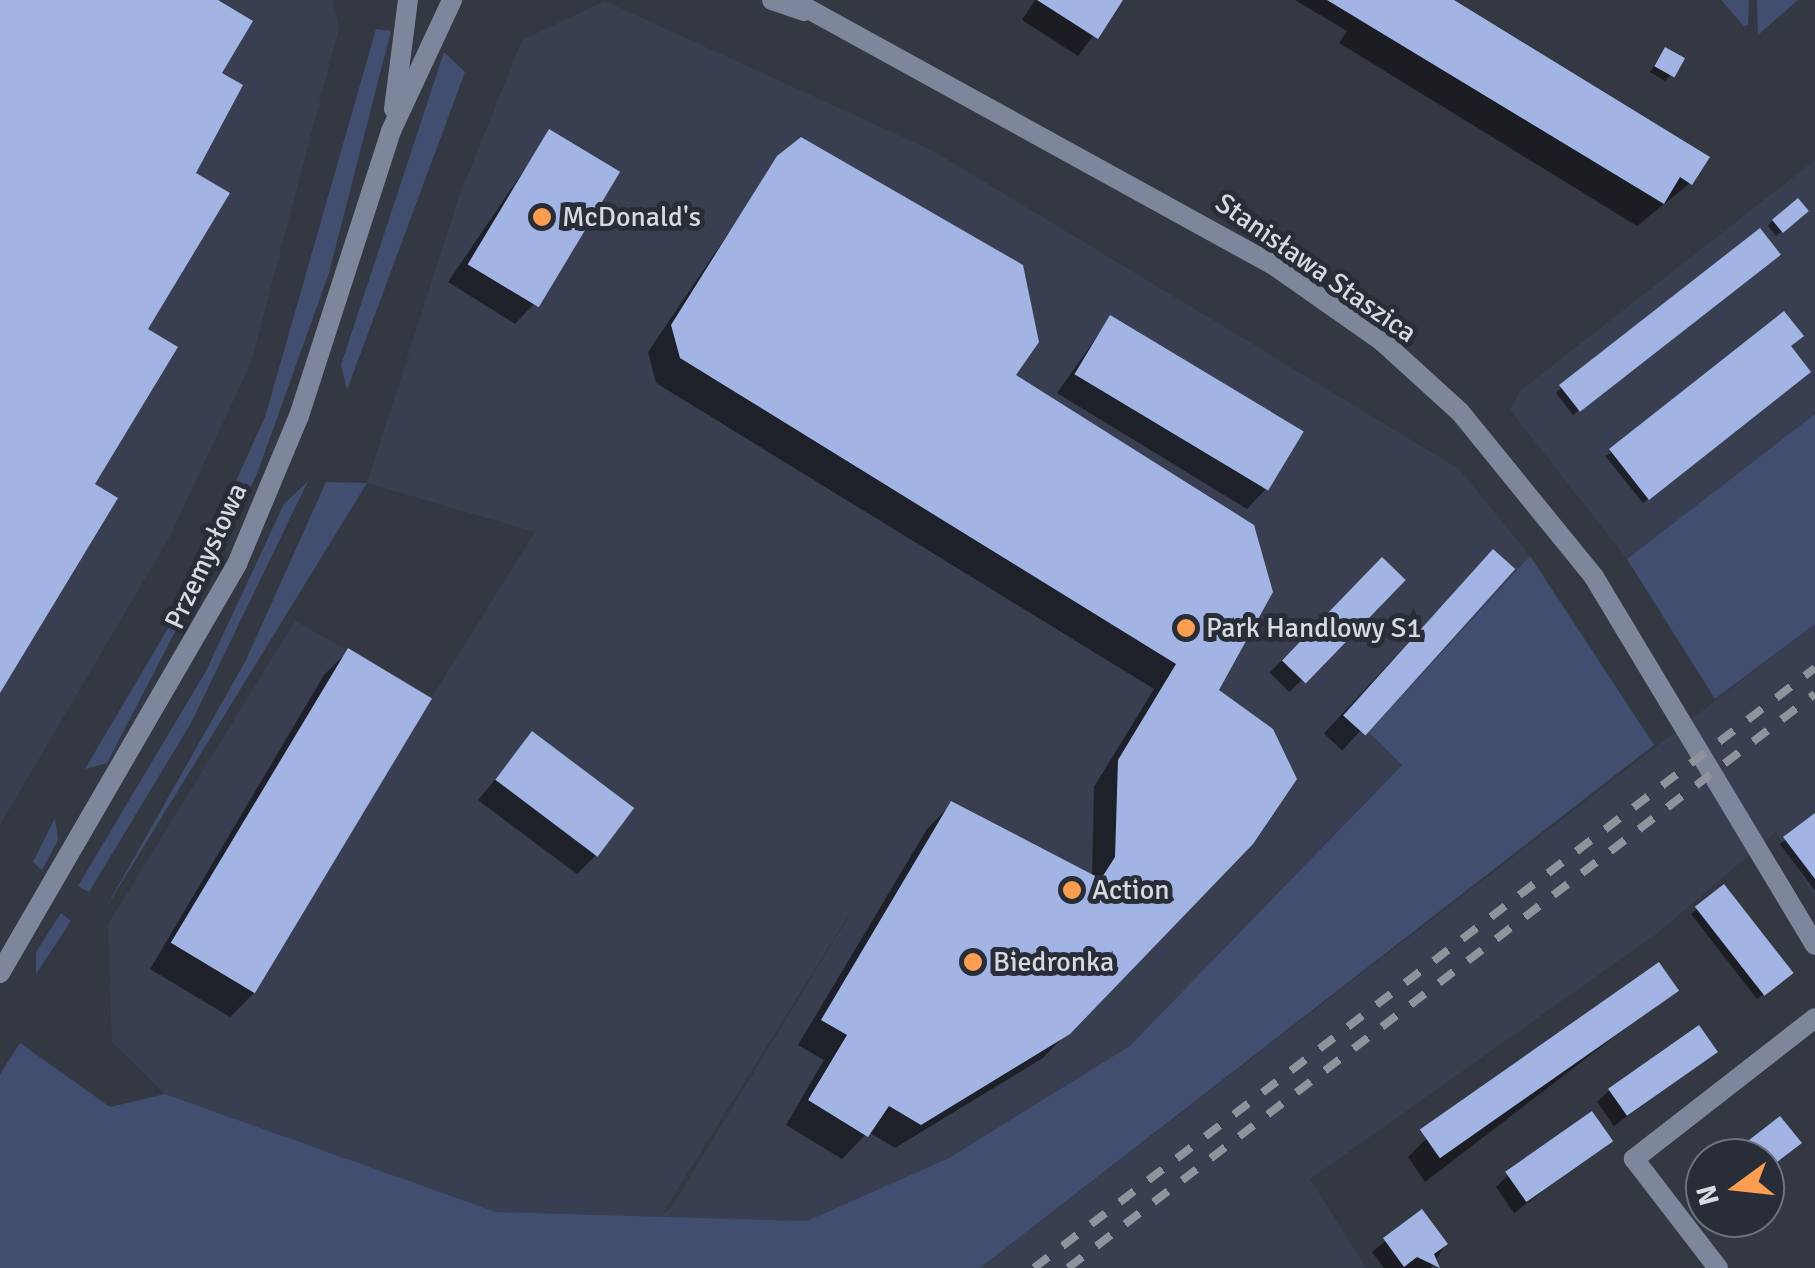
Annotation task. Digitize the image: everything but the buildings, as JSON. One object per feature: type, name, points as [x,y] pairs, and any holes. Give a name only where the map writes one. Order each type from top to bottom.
[{"type":"street","name":"Przemysłowa","points":[[391,131],[408,0]]},
{"type":"street","name":"Przemysłowa","points":[[0,973],[236,564],[305,399],[391,131],[452,0]]},
{"type":"street","name":"Stanisława Staszica","points":[[772,0],[830,20]]},
{"type":"street","name":"Stanisława Staszica","points":[[792,0],[1164,199],[1383,342],[1496,451],[1594,577],[1815,945]]},
{"type":"street","points":[[1718,1268],[1634,1159],[1815,1018]]},
{"type":"shaded area","points":[[0,0],[333,0],[339,28],[251,363],[169,538],[0,825]]},
{"type":"shaded area","points":[[1721,0],[1749,0],[1748,25],[1744,26]]},
{"type":"shaded area","points":[[1757,0],[1798,0],[1758,35]]},
{"type":"shaded area","points":[[605,1],[935,152],[1459,469],[1530,556],[1370,731],[1402,764],[1130,1047],[950,1158],[807,1221],[496,1212],[165,1094],[112,1042],[108,924],[295,621],[432,697],[535,532],[367,483],[459,197],[522,40]],"holes":[[[849,916],[671,1208],[662,1214]]]},
{"type":"shaded area","points":[[376,29],[391,31],[329,273],[257,474],[107,763],[85,769],[173,620],[265,417]]},
{"type":"shaded area","points":[[444,52],[465,72],[347,390],[341,365]]},
{"type":"shaded area","points":[[1815,160],[1815,414],[1627,559],[1510,410],[1520,391]]},
{"type":"shaded area","points":[[1815,414],[1815,624],[1715,699],[1627,559]]},
{"type":"shaded area","points":[[308,481],[191,723],[89,892],[78,886],[206,671],[284,504]]},
{"type":"shaded area","points":[[326,482],[367,483],[104,911],[246,660]]},
{"type":"shaded area","points":[[1530,556],[1654,745],[980,1268],[0,1268],[0,1074],[20,1043],[110,1107],[165,1094],[496,1212],[807,1221],[949,1158],[1130,1046],[1402,765],[1369,732]]},
{"type":"shaded area","points":[[1815,624],[1815,898],[1776,832],[1659,932],[1310,1179],[1366,1268],[980,1268]]},
{"type":"shaded area","points":[[55,818],[58,840],[42,870],[33,862]]},
{"type":"shaded area","points":[[61,913],[71,921],[36,974],[36,952]]},
{"type":"railway","points":[[1034,1268],[1815,668]]},
{"type":"railway","points":[[1068,1268],[1815,694]]},
{"type":"place","name":"McDonald's","points":[[542,217]]},
{"type":"place","name":"Park Handlowy S1","points":[[1186,628]]},
{"type":"place","name":"Action","points":[[1072,890]]},
{"type":"place","name":"Biedronka","points":[[973,962]]}]
